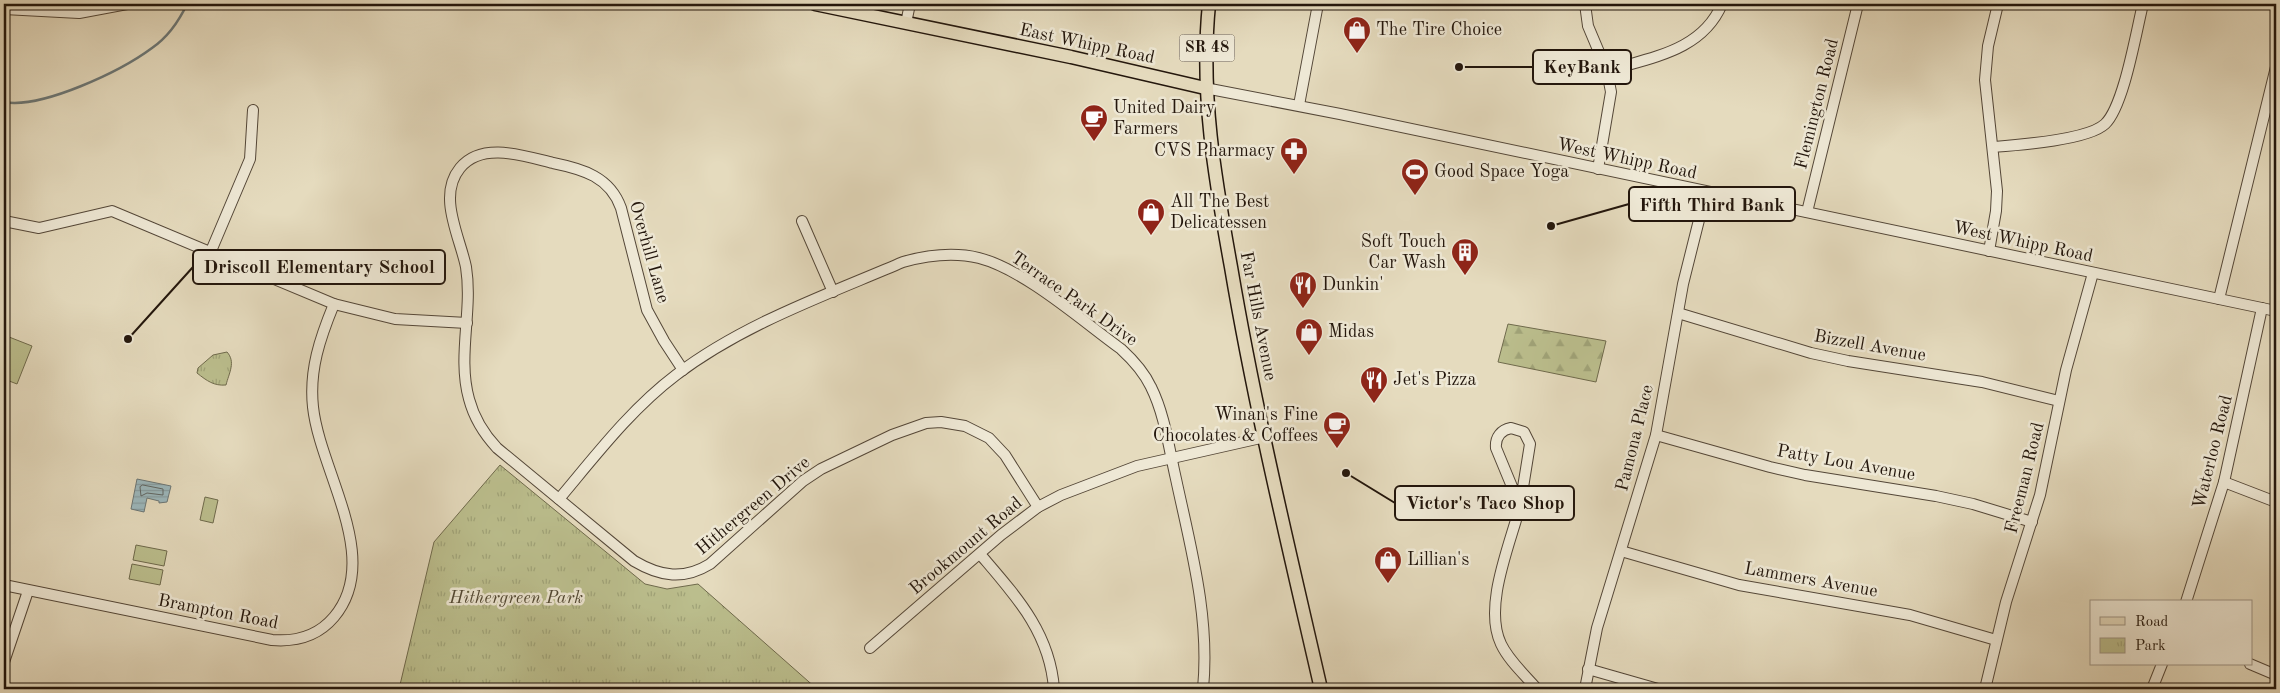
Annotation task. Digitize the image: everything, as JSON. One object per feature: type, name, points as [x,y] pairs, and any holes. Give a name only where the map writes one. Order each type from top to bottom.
[{"type":"main road","name":"East Whipp Road","points":[[815,4],[906,22],[1205,88]]},
{"type":"main road","name":"Far Hills Avenue","points":[[1209,4],[1205,88],[1212,159],[1240,323],[1321,689]]},
{"type":"street","points":[[4,9],[79,13],[127,4]]},
{"type":"street","points":[[906,22],[910,4]]},
{"type":"street","points":[[1299,105],[1318,4]]},
{"type":"street","points":[[1586,4],[1591,38],[1608,71],[1610,104],[1598,169]]},
{"type":"street","points":[[1608,71],[1696,40],[1712,22],[1722,4]]},
{"type":"street","name":"Flemington Road","points":[[1807,212],[1858,4]]},
{"type":"street","points":[[1989,251],[1996,211],[1997,191],[1994,147],[1985,80],[1988,46],[1998,4]]},
{"type":"street","points":[[1994,147],[2084,135],[2105,124],[2117,107],[2142,4]]},
{"type":"street","points":[[2219,299],[2276,67]]},
{"type":"street","name":"West Whipp Road","points":[[1205,88],[1299,105],[2276,311]]},
{"type":"street","points":[[211,251],[250,159],[254,110]]},
{"type":"street","name":"Overhill Lane","points":[[467,323],[468,295],[466,268],[450,200],[456,174],[467,161],[481,154],[504,153],[548,162],[592,174],[605,183],[615,195],[621,208],[647,310],[683,370]]},
{"type":"street","name":"Pamona Place","points":[[1585,689],[1597,628],[1656,435],[1678,313],[1706,192]]},
{"type":"street","points":[[4,221],[39,228],[112,210],[334,304],[395,319],[467,323]]},
{"type":"street","points":[[802,221],[833,292]]},
{"type":"street","name":"Terrace Park Drive","points":[[559,499],[622,425],[683,370],[734,338],[833,292],[918,258],[964,256],[1000,266],[1045,294],[1121,349],[1132,359],[1144,375],[1157,401],[1203,611],[1206,662],[1203,689]]},
{"type":"street","name":"Freeman Road","points":[[1985,689],[1996,640],[2045,473],[2074,338],[2093,273]]},
{"type":"street","name":"Brampton Road","points":[[4,586],[284,641],[304,637],[330,622],[345,602],[352,583],[353,574],[346,522],[320,443],[313,406],[312,385],[316,353],[334,304]]},
{"type":"street","name":"Waterloo Road","points":[[2187,600],[2224,482],[2262,308]]},
{"type":"street","name":"Bizzell Avenue","points":[[1678,313],[1812,353],[1848,361],[1982,382],[2059,401]]},
{"type":"street","name":"Hithergreen Drive","points":[[467,323],[465,378],[469,400],[477,421],[497,448],[634,561],[646,568],[669,576],[689,574],[710,564],[803,481],[821,469],[908,428],[926,423],[941,422],[965,426],[989,438],[1005,455],[1038,507]]},
{"type":"street","points":[[1520,506],[1496,448],[1497,438],[1501,432],[1511,428],[1524,432],[1530,444],[1520,506],[1495,600],[1495,628],[1507,655],[1537,689]]},
{"type":"street","name":"Patty Lou Avenue","points":[[1656,435],[1805,475],[1936,496],[1973,504],[2032,522]]},
{"type":"street","name":"Brookmount Road","points":[[870,648],[1001,535],[1038,507],[1111,474],[1171,458],[1265,437]]},
{"type":"street","points":[[2224,482],[2276,502]]},
{"type":"street","name":"Lammers Avenue","points":[[1620,551],[1739,584],[1910,615],[1996,640]]},
{"type":"street","points":[[980,554],[1021,603],[1040,631],[1051,664],[1054,689]]},
{"type":"street","points":[[4,662],[28,591]]},
{"type":"street","points":[[2252,665],[2276,675]]},
{"type":"street","points":[[2152,689],[2161,666]]},
{"type":"street","points":[[1588,669],[1658,689]]},
{"type":"green space","points":[[1508,324],[1606,341],[1596,382],[1498,362]]},
{"type":"green space","points":[[4,335],[32,346],[17,384],[4,379]]},
{"type":"green space","points":[[227,352],[230,356],[231,364],[226,385],[218,385],[197,373],[198,368],[213,355]]},
{"type":"green space","name":"Hithergreen Park","points":[[500,465],[645,584],[667,589],[698,584],[817,689],[399,689],[434,542]]},
{"type":"green space","points":[[205,497],[218,500],[213,523],[200,520]]},
{"type":"green space","points":[[136,545],[167,551],[164,566],[133,560]]},
{"type":"green space","points":[[132,564],[163,570],[160,585],[129,579]]},
{"type":"water","points":[[137,479],[171,486],[167,502],[159,503],[159,501],[147,498],[144,512],[131,509]]},
{"type":"waterway","points":[[4,102],[20,103],[39,100],[81,86],[121,67],[163,39],[177,22],[187,4]]},
{"type":"place","name":"The Tire Choice","points":[[1357,54]]},
{"type":"place","name":"KeyBank","points":[[1459,67]]},
{"type":"place","name":"United Dairy Farmers","points":[[1094,142]]},
{"type":"place","name":"CVS Pharmacy","points":[[1294,175]]},
{"type":"place","name":"Good Space Yoga","points":[[1415,196]]},
{"type":"place","name":"Fifth Third Bank","points":[[1551,226]]},
{"type":"place","name":"All The Best Delicatessen","points":[[1151,236]]},
{"type":"place","name":"Soft Touch Car Wash","points":[[1465,276]]},
{"type":"place","name":"Dunkin'","points":[[1303,309]]},
{"type":"place","name":"Driscoll Elementary School","points":[[128,339]]},
{"type":"place","name":"Midas","points":[[1309,356]]},
{"type":"place","name":"Jet's Pizza","points":[[1374,404]]},
{"type":"place","name":"Winan's Fine Chocolates & Coffees","points":[[1337,449]]},
{"type":"place","name":"Victor's Taco Shop","points":[[1346,473]]},
{"type":"place","name":"Lillian's","points":[[1388,584]]}]
